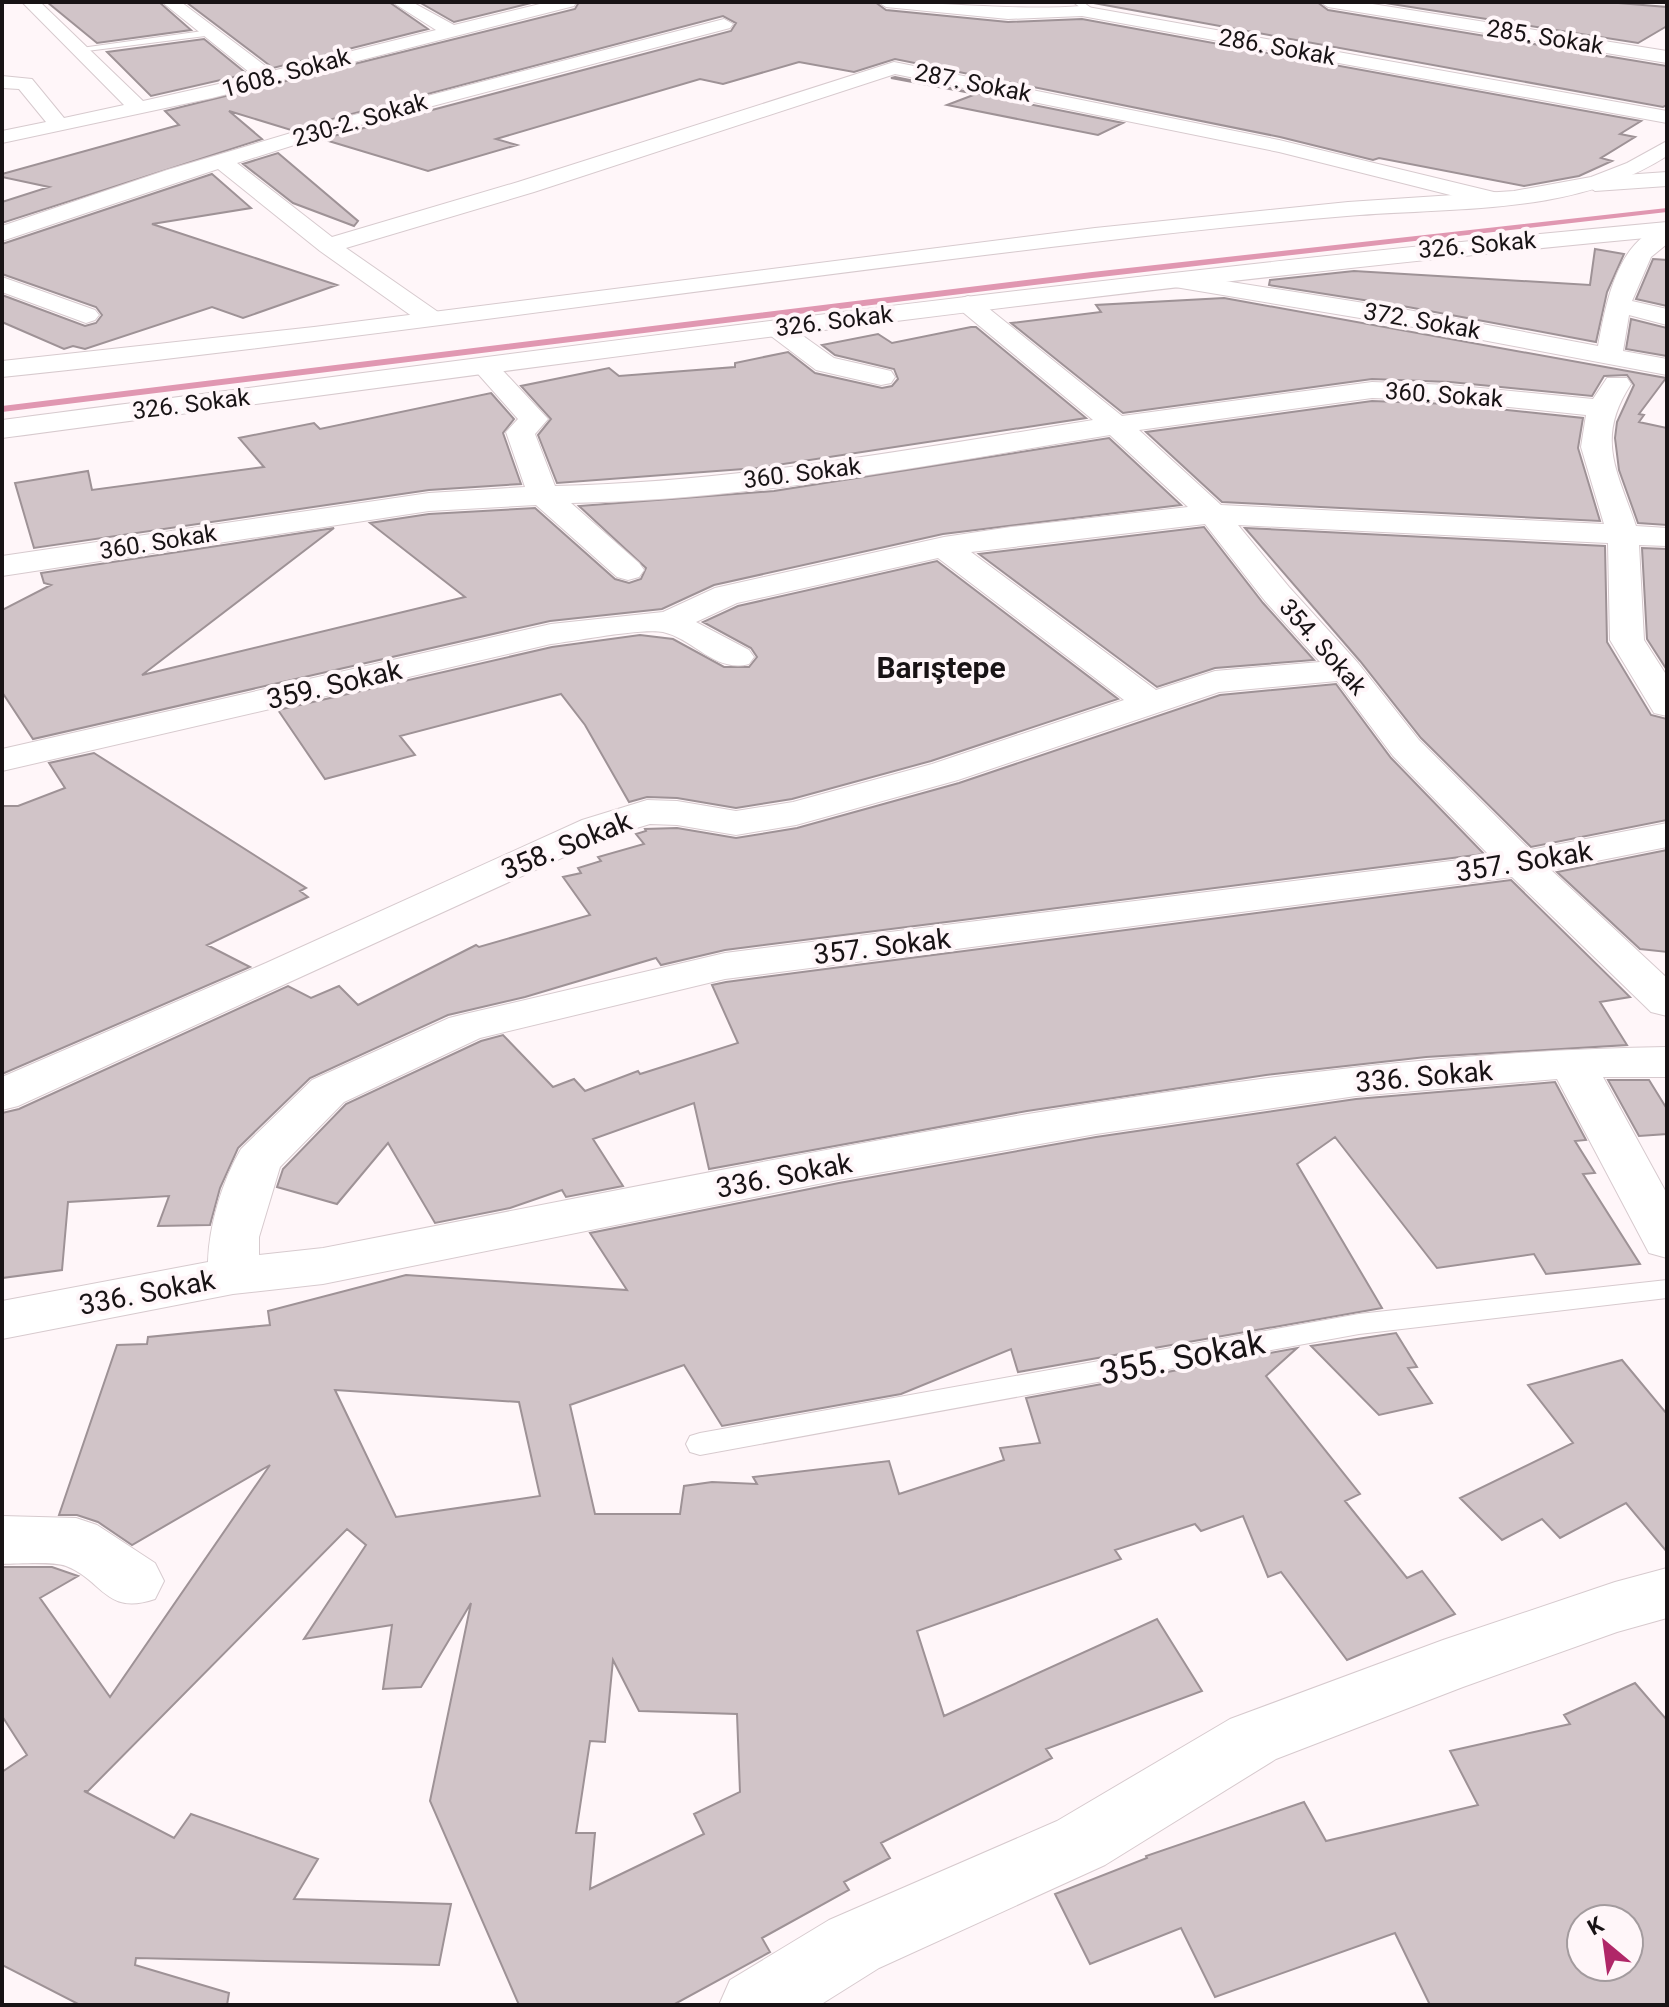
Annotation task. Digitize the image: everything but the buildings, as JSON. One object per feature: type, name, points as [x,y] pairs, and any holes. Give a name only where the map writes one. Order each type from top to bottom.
[{"type":"street","points":[[30,2],[138,107]]},
{"type":"street","points":[[170,2],[268,77]]},
{"type":"street","points":[[400,2],[443,33],[478,42]]},
{"type":"street","name":"286. Sokak","points":[[886,2],[982,14],[1037,16],[1079,6],[1667,117]]},
{"type":"street","name":"285. Sokak","points":[[1328,2],[1667,57]]},
{"type":"street","name":"1608. Sokak","points":[[2,137],[268,77],[554,3]]},
{"type":"street","name":"230-2. Sokak","points":[[2,234],[338,125],[724,24]]},
{"type":"street","points":[[536,52],[579,60]]},
{"type":"street","name":"287. Sokak","points":[[328,246],[526,187],[894,68],[943,75],[1279,146],[1490,198]]},
{"type":"street","points":[[2,82],[25,83],[59,125]]},
{"type":"street","points":[[1595,184],[1655,157],[1667,147]]},
{"type":"street","points":[[221,161],[328,246],[432,319]]},
{"type":"street","name":"326. Sokak","points":[[2,369],[432,319],[1094,235],[1667,179]]},
{"type":"street","points":[[1667,231],[1641,253],[1618,305],[1621,358],[1601,408],[1595,447],[1623,533],[1627,640],[1667,705]]},
{"type":"street","name":"326. Sokak","points":[[2,429],[776,328],[1408,251],[1667,231]]},
{"type":"street","points":[[1638,259],[1667,267]]},
{"type":"street","name":"372. Sokak","points":[[1175,280],[1408,318],[1667,367]]},
{"type":"street","points":[[2,284],[86,315]]},
{"type":"street","name":"354. Sokak","points":[[968,304],[1116,425],[1213,514],[1277,594],[1346,670],[1406,748],[1521,864],[1667,1002]]},
{"type":"street","points":[[1618,305],[1667,317]]},
{"type":"street","points":[[776,328],[825,364],[881,377]]},
{"type":"street","points":[[484,366],[534,419],[520,432],[543,495],[628,570]]},
{"type":"street","name":"360. Sokak","points":[[2,566],[429,502],[638,493],[853,468],[1116,425],[1372,390],[1450,393],[1601,408]]},
{"type":"street","points":[[669,622],[727,595],[944,547],[1011,536],[1213,514],[1667,537]]},
{"type":"street","points":[[944,547],[1150,703]]},
{"type":"street","points":[[669,622],[737,657]]},
{"type":"street","name":"359. Sokak","points":[[15,757],[551,634],[669,622]]},
{"type":"street","name":"358. Sokak","points":[[2,1095],[596,828],[647,812],[677,813],[736,823],[796,813],[945,772],[1215,682],[1346,670]]},
{"type":"street","points":[[2,726],[15,757]]},
{"type":"street","name":"357. Sokak","points":[[233,1276],[234,1237],[258,1161],[328,1091],[465,1028],[725,966],[1521,864],[1667,835]]},
{"type":"street","points":[[1667,1062],[1572,1063],[1667,1240]]},
{"type":"street","name":"336. Sokak","points":[[2,1320],[233,1276],[323,1266],[853,1162],[1122,1115],[1358,1081],[1572,1063]]},
{"type":"street","points":[[2,1540],[76,1542],[134,1581]]},
{"type":"street","points":[[755,2005],[854,1944],[1081,1843],[1253,1739],[1443,1667],[1615,1607],[1667,1593]]},
{"type":"lane","points":[[79,49],[210,33]]},
{"type":"lane","name":"355. Sokak","points":[[700,1444],[1359,1324],[1667,1289]]},
{"type":"waterway","points":[[2,409],[1092,275],[1667,210]]},
{"type":"district","name":"Barıştepe","points":[[941,668]]}]
